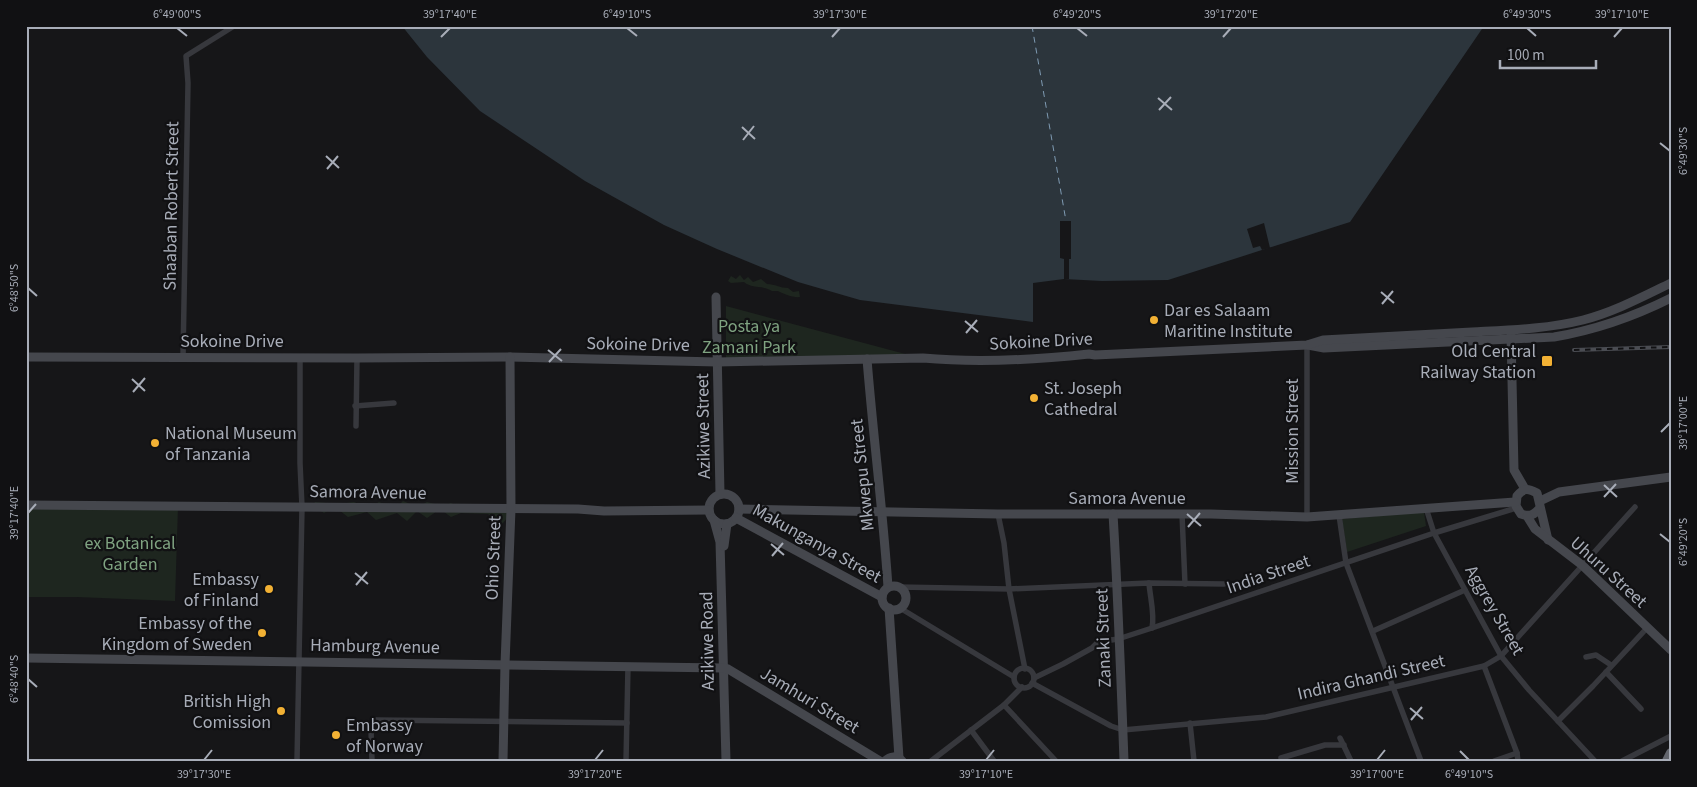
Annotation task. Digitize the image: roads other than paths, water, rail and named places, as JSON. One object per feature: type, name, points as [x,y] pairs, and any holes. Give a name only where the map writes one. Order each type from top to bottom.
[{"type":"highway","points":[[1667,761],[1671,753]]},
{"type":"street","name":"Shaaban Robert Street","points":[[183,357],[188,83],[186,56],[234,26]]},
{"type":"street","points":[[1510,335],[1583,319],[1626,305],[1671,283]]},
{"type":"street","name":"Azikiwe Street","points":[[716,297],[720,494]]},
{"type":"street","points":[[1510,335],[1554,337],[1589,330],[1628,318],[1671,298]]},
{"type":"street","name":"Sokoine Drive","points":[[26,357],[510,357],[717,362],[923,358],[954,361],[1037,359],[1089,354],[1307,345],[1324,348],[1510,335]]},
{"type":"street","points":[[1510,335],[1514,470],[1525,489],[1528,489],[1539,501],[1548,540]]},
{"type":"street","name":"Mission Street","points":[[1307,345],[1307,517]]},
{"type":"street","name":"Ohio Street","points":[[503,761],[511,509],[510,357]]},
{"type":"street","points":[[297,761],[302,507],[299,445],[300,358]]},
{"type":"street","points":[[356,426],[357,358]]},
{"type":"street","name":"Mkwepu Street","points":[[866,359],[876,469],[883,511],[888,588]]},
{"type":"street","points":[[355,406],[394,404]]},
{"type":"street","points":[[1525,489],[1517,496],[1516,505],[1521,514],[1527,516],[1534,514],[1539,501],[1558,492],[1671,477]]},
{"type":"street","points":[[720,494],[732,496],[739,504],[738,514],[727,524],[718,523],[708,510],[710,501],[720,494]]},
{"type":"street","name":"Samora Avenue","points":[[26,505],[578,509],[604,511],[708,510]]},
{"type":"street","name":"Samora Avenue","points":[[738,514],[883,511],[1307,517],[1426,508],[1516,505]]},
{"type":"street","name":"India Street","points":[[1033,680],[1092,648],[1098,642],[1118,639],[1152,628],[1516,505]]},
{"type":"street","name":"Indira Ghandi Street","points":[[1123,730],[1266,718],[1484,666],[1501,656],[1635,507]]},
{"type":"street","name":"Aggrey Street","points":[[1426,508],[1434,533],[1501,656],[1529,690],[1595,761]]},
{"type":"street","name":"Makunganya Street","points":[[738,514],[882,597]]},
{"type":"street","points":[[998,514],[1004,543],[1009,589],[1025,668],[1030,671],[1033,680],[1111,726],[1123,730]]},
{"type":"street","name":"Zanaki Street","points":[[1113,514],[1118,585],[1118,639],[1124,761]]},
{"type":"street","points":[[1182,514],[1185,584]]},
{"type":"street","points":[[1339,515],[1346,563],[1421,761]]},
{"type":"street","name":"Uhuru Street","points":[[1527,516],[1535,529],[1582,565],[1671,650]]},
{"type":"street","name":"Azikiwe Road","points":[[714,520],[720,542],[731,761]]},
{"type":"street","name":"Azikiwe Road","points":[[726,761],[724,539],[727,524]]},
{"type":"street","points":[[898,587],[905,596],[904,603],[900,608],[894,610],[884,604],[882,597],[888,588],[898,587],[1009,589],[1149,583],[1224,584]]},
{"type":"street","points":[[1149,583],[1154,619],[1152,628]]},
{"type":"street","points":[[1373,631],[1465,590]]},
{"type":"street","points":[[885,761],[891,757],[901,759],[889,608]]},
{"type":"street","points":[[900,608],[1014,677]]},
{"type":"street","points":[[1558,720],[1606,672],[1646,628]]},
{"type":"street","points":[[1586,657],[1596,655],[1611,665]]},
{"type":"street","name":"Hamburg Avenue","points":[[26,658],[726,668]]},
{"type":"street","points":[[626,761],[628,666]]},
{"type":"street","points":[[1484,666],[1517,753],[1518,761]]},
{"type":"street","name":"Jamhuri Street","points":[[726,668],[880,761]]},
{"type":"street","points":[[1022,688],[1016,684],[1014,677],[1016,672],[1025,668]]},
{"type":"street","points":[[1606,672],[1641,709]]},
{"type":"street","points":[[931,761],[1004,705],[1022,688],[1027,687],[1033,680]]},
{"type":"street","points":[[1004,705],[1056,761]]},
{"type":"street","points":[[372,761],[371,730],[376,720],[627,723]]},
{"type":"street","points":[[1190,723],[1194,761]]},
{"type":"street","points":[[971,730],[994,761]]},
{"type":"street","points":[[1622,761],[1671,736]]},
{"type":"street","points":[[1340,738],[1351,761]]},
{"type":"street","points":[[1281,758],[1326,745],[1344,745]]},
{"type":"street","points":[[1494,761],[1517,753]]},
{"type":"railway","points":[[1574,350],[1671,347]]},
{"type":"place","name":"Dar es Salaam Maritine Institute","points":[[1154,320]]},
{"type":"place","name":"Old Central Railway Station","points":[[1547,361]]},
{"type":"place","name":"St. Joseph Cathedral","points":[[1034,398]]},
{"type":"place","name":"National Museum of Tanzania","points":[[155,443]]},
{"type":"place","name":"Embassy of Finland","points":[[269,589]]},
{"type":"place","name":"Embassy of the Kingdom of Sweden","points":[[262,633]]},
{"type":"place","name":"British High Comission","points":[[281,711]]},
{"type":"place","name":"Embassy of Norway","points":[[336,735]]},
{"type":"park label","name":"Posta ya Zamani Park","points":[[749,336]]},
{"type":"park label","name":"ex Botanical Garden","points":[[130,553]]}]
